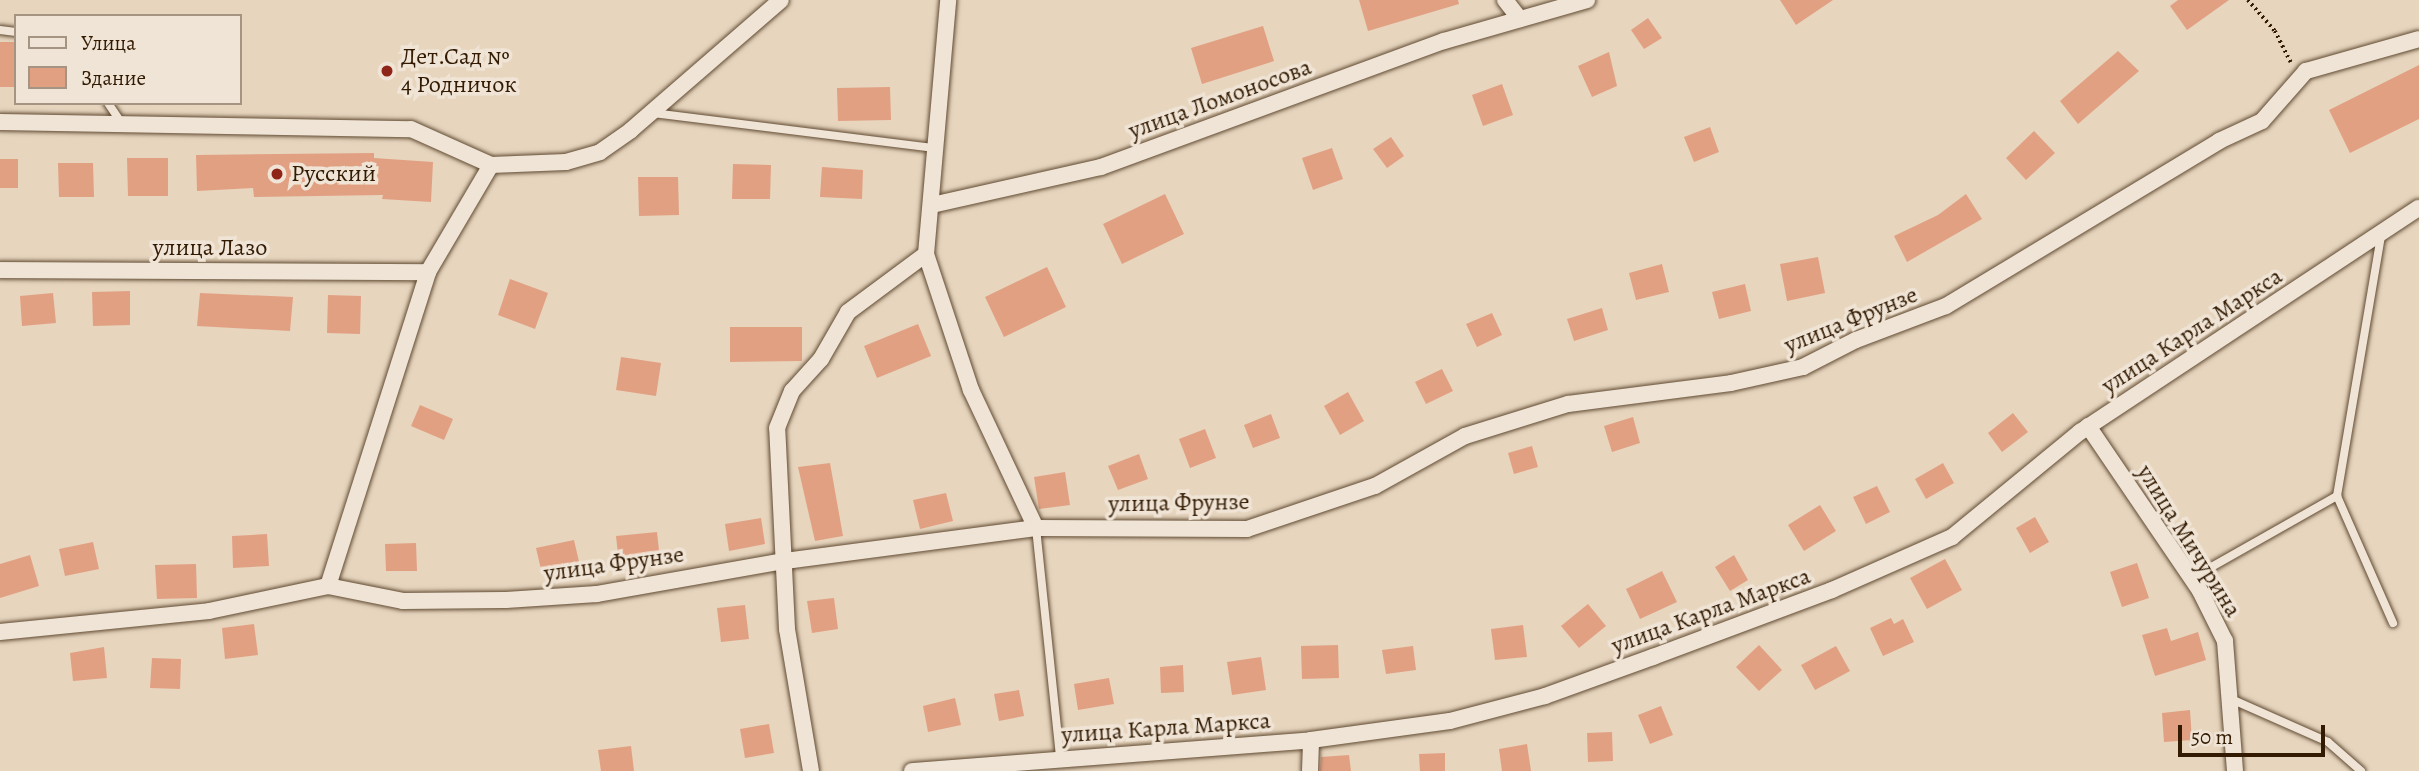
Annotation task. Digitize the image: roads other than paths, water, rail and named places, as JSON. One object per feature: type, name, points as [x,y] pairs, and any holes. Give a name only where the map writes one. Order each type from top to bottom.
[{"type":"street","points":[[0,122],[411,129],[491,165],[566,162],[600,152],[652,112],[781,0]]},
{"type":"street","points":[[948,0],[926,254],[971,390],[1036,528]]},
{"type":"street","points":[[1504,0],[1520,19]]},
{"type":"street","name":"улица Ломоносова","points":[[932,205],[1101,167],[1444,41],[1587,0]]},
{"type":"street","name":"улица Фрунзе","points":[[0,632],[209,611],[328,586],[403,601],[506,600],[597,594],[785,561],[1036,528],[1247,529],[1375,486],[1465,436],[1568,404],[1731,383],[1803,367],[1856,340],[1946,306],[2219,141],[2262,121],[2306,71],[2419,39]]},
{"type":"street","points":[[328,586],[424,271],[491,165]]},
{"type":"street","name":"улица Карла Маркса","points":[[912,771],[1311,740],[1450,721],[1545,696],[1832,590],[1952,537],[2088,426],[2381,237],[2419,208]]},
{"type":"street","points":[[811,771],[788,629],[777,428],[792,391],[821,359],[848,312],[926,254]]},
{"type":"street","name":"улица Лазо","points":[[0,270],[424,271]]},
{"type":"street","name":"улица Мичурина","points":[[2088,426],[2192,579],[2225,640],[2235,771]]},
{"type":"street","points":[[1310,771],[1311,740]]},
{"type":"lane","points":[[109,105],[122,124]]},
{"type":"lane","points":[[652,112],[935,148]]},
{"type":"lane","points":[[2381,237],[2337,496],[2393,623]]},
{"type":"lane","points":[[2192,579],[2337,496]]},
{"type":"lane","points":[[1036,528],[1059,758]]},
{"type":"lane","points":[[2231,699],[2328,742],[2361,771]]},
{"type":"place","name":"Дет.Сад № 4 Родничок","points":[[387,71]]},
{"type":"place","name":"Русский","points":[[277,174]]}]
